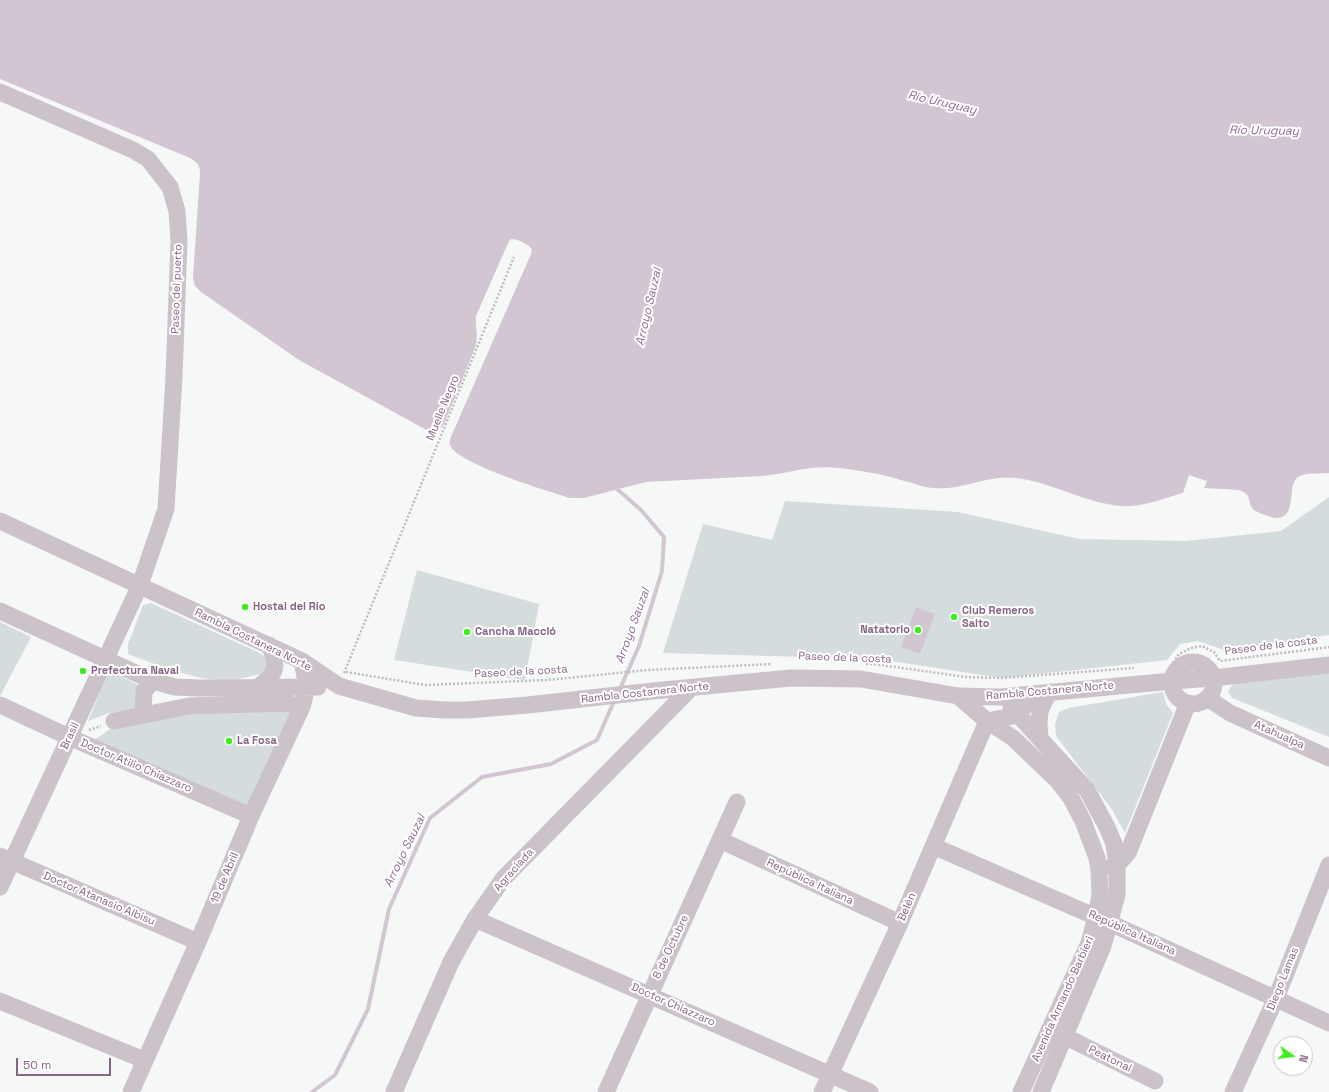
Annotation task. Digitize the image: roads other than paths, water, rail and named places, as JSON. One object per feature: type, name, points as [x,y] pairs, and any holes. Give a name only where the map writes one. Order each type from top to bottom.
[{"type":"street","name":"Paseo del puerto","points":[[0,92],[133,150],[148,159],[170,186],[177,211],[179,241],[174,377],[166,509],[140,585]]},
{"type":"street","name":"Rambla Costanera Norte","points":[[0,520],[302,661],[342,679],[416,708],[468,710],[791,678],[860,679],[958,696],[1001,697],[1051,692],[1168,673]]},
{"type":"street","name":"Brasil","points":[[0,887],[6,858],[69,737],[140,585]]},
{"type":"street","points":[[0,611],[153,681],[175,686],[199,688],[307,687],[342,679]]},
{"type":"street","points":[[258,688],[269,679],[275,668],[275,660],[269,646]]},
{"type":"street","name":"19 de Abril","points":[[131,1092],[198,942],[251,816],[302,707],[307,687],[302,661]]},
{"type":"street","points":[[1189,662],[1202,663],[1211,672],[1213,678],[1213,688],[1207,698],[1197,703],[1188,703],[1178,697],[1174,692],[1168,673],[1182,664],[1189,662]]},
{"type":"street","points":[[1213,678],[1329,665]]},
{"type":"street","points":[[143,714],[144,691],[153,681]]},
{"type":"street","name":"Agraciada","points":[[394,1092],[451,962],[475,919],[503,879],[691,688]]},
{"type":"street","points":[[1040,738],[1040,708],[1051,692]]},
{"type":"street","points":[[987,721],[1018,715],[1034,694]]},
{"type":"street","name":"Avenida Armando Barbieri","points":[[958,696],[987,721],[1013,738],[1057,780],[1071,798],[1083,821],[1097,858],[1103,920],[1103,946],[1041,1092]]},
{"type":"street","name":"Avenida Armando Barbieri","points":[[1001,697],[1087,790],[1107,827],[1114,844],[1117,865],[1117,895],[1089,943],[1021,1092]]},
{"type":"street","name":"Atahualpa","points":[[1207,698],[1230,713],[1329,758]]},
{"type":"street","points":[[114,721],[188,706],[286,703],[302,707]]},
{"type":"street","points":[[1099,870],[1117,865],[1128,853],[1188,703]]},
{"type":"street","name":"Doctor Atilio Chiazzaro","points":[[0,705],[69,737],[251,816]]},
{"type":"street","name":"Belén","points":[[822,1092],[900,923],[987,721]]},
{"type":"street","name":"8 de Octubre","points":[[606,1092],[737,802]]},
{"type":"street","name":"República Italiana","points":[[720,840],[900,923]]},
{"type":"street","name":"República Italiana","points":[[933,846],[1103,920],[1329,1023]]},
{"type":"street","name":"Doctor Atanasio Albisu","points":[[6,858],[198,942]]},
{"type":"street","name":"Diego Lamas","points":[[1233,1092],[1276,998],[1329,865]]},
{"type":"street","name":"Doctor Chiazzaro","points":[[475,919],[870,1092]]},
{"type":"street","points":[[0,1001],[144,1060]]},
{"type":"street","name":"Peatonal","points":[[1064,1036],[1155,1081]]},
{"type":"water","name":"Río Uruguay","points":[[0,0],[1329,0],[1329,473],[1301,475],[1298,477],[1293,487],[1290,507],[1283,516],[1277,518],[1253,510],[1249,498],[1244,492],[1241,491],[1203,488],[1142,505],[1121,506],[1094,501],[1029,480],[1006,477],[954,487],[930,488],[878,474],[818,467],[774,475],[646,482],[584,498],[570,498],[504,476],[469,460],[456,452],[450,445],[450,439],[531,254],[532,249],[530,247],[517,240],[511,239],[509,241],[476,316],[477,340],[475,348],[444,424],[440,429],[432,433],[299,360],[201,292],[195,286],[193,278],[200,173],[198,164],[190,158],[0,79]]},
{"type":"water","name":"Natatorio","points":[[916,607],[935,614],[920,654],[901,647]]},
{"type":"waterway","name":"Arroyo Sauzal","points":[[618,485],[617,489],[641,510],[664,537],[662,571],[639,646],[619,691]]},
{"type":"waterway","name":"Arroyo Sauzal","points":[[312,1092],[335,1075],[368,1009],[389,909],[430,818],[482,777],[551,764],[597,740],[615,699]]},
{"type":"place","name":"Hostal del Río","points":[[245,607]]},
{"type":"place","name":"Club Remeros Salto","points":[[954,617]]},
{"type":"place","name":"Natatorio","points":[[918,630]]},
{"type":"place","name":"Cancha Macció","points":[[467,632]]},
{"type":"place","name":"Prefectura Naval","points":[[83,671]]},
{"type":"place","name":"La Fosa","points":[[229,741]]}]
